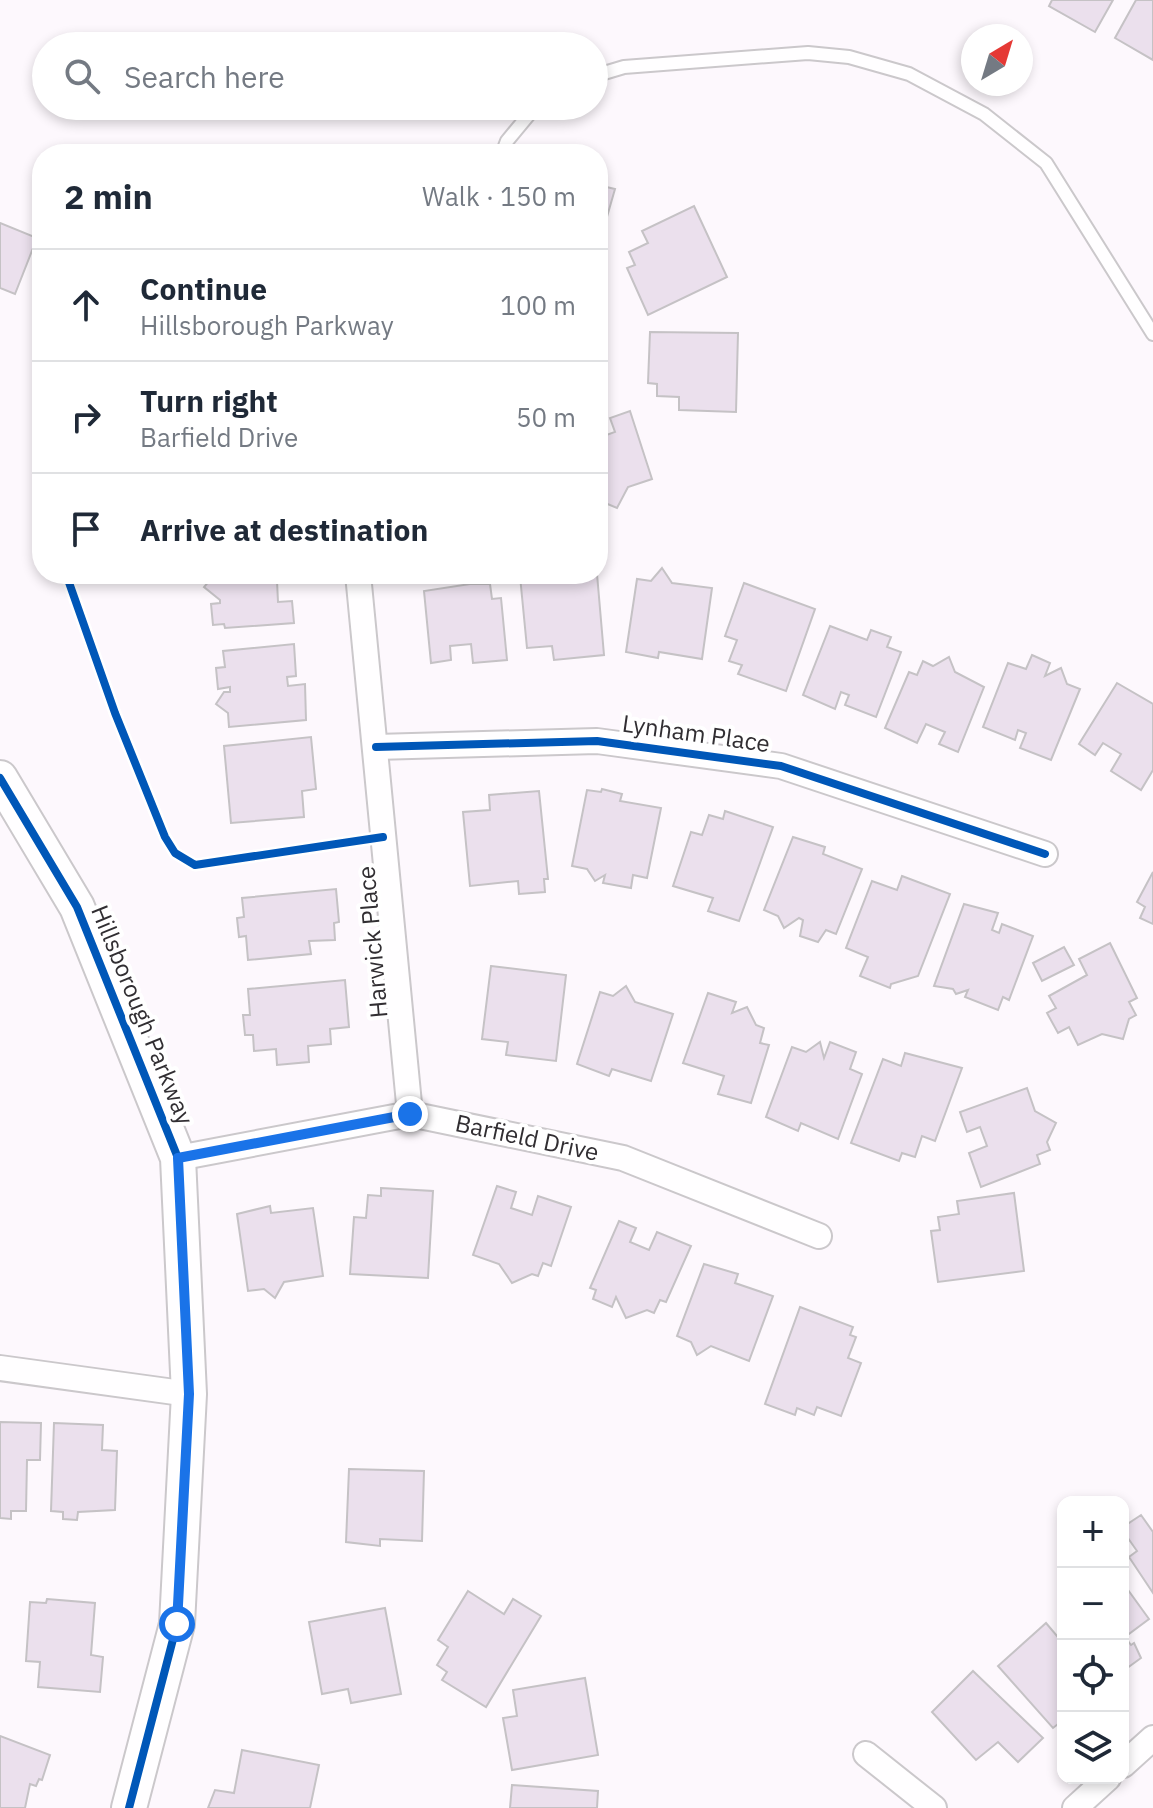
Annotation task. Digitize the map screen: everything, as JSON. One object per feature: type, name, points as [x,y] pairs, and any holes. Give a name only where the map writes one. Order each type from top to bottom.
[{"type":"street","name":"Harwick Place","points":[[359,584],[410,1114]]},
{"type":"street","name":"Lynham Place","points":[[376,747],[597,741],[781,766],[1045,854]]},
{"type":"street","name":"Hillsborough Parkway","points":[[0,778],[77,907],[178,1158],[189,1394],[177,1624],[129,1808]]},
{"type":"street","name":"Barfield Drive","points":[[178,1158],[410,1114],[623,1158],[819,1236]]},
{"type":"street","points":[[0,1368],[189,1394]]},
{"type":"street","points":[[1129,1760],[1153,1738]]},
{"type":"street","points":[[866,1754],[934,1808]]},
{"type":"street","points":[[1075,1808],[1101,1784]]},
{"type":"lane","points":[[608,72],[624,67],[808,53],[849,57],[909,74],[984,114],[1046,163],[1153,334]]},
{"type":"lane","points":[[506,144],[524,120]]},
{"type":"building","points":[[1052,0],[1113,0],[1095,32],[1049,6]]},
{"type":"building","points":[[1136,0],[1153,0],[1153,60],[1115,38]]},
{"type":"building","points":[[608,187],[615,189],[608,213]]},
{"type":"building","points":[[694,206],[727,277],[648,315],[627,268],[635,265],[629,252],[648,243],[642,231]]},
{"type":"building","points":[[0,223],[32,236],[32,251],[15,294],[0,288]]},
{"type":"building","points":[[650,332],[738,333],[736,412],[679,410],[679,397],[657,396],[657,384],[648,383]]},
{"type":"building","points":[[630,411],[652,479],[628,487],[617,508],[608,504],[608,434],[615,432],[610,418]]},
{"type":"building","points":[[662,568],[672,583],[712,588],[702,659],[659,652],[658,658],[626,652],[637,579],[651,581]]},
{"type":"building","points":[[744,583],[815,609],[786,691],[738,674],[742,665],[729,661],[737,640],[725,636]]},
{"type":"building","points":[[207,584],[277,584],[278,602],[292,601],[294,623],[225,628],[224,624],[213,625],[211,604],[220,603],[220,600],[204,587]]},
{"type":"building","points":[[490,584],[492,599],[501,598],[507,660],[473,663],[471,644],[450,646],[451,660],[431,663],[424,591]]},
{"type":"building","points":[[521,584],[598,584],[604,655],[554,660],[552,646],[527,648]]},
{"type":"building","points":[[830,626],[867,640],[871,630],[891,637],[887,647],[901,652],[876,717],[845,705],[849,695],[841,692],[835,709],[803,695]]},
{"type":"building","points":[[294,644],[296,676],[287,677],[288,686],[305,684],[306,720],[229,727],[228,713],[216,704],[224,692],[230,692],[230,687],[218,689],[216,668],[225,667],[223,651]]},
{"type":"building","points":[[1032,655],[1050,663],[1045,676],[1061,668],[1067,684],[1080,689],[1051,760],[1020,748],[1026,733],[1018,730],[1015,740],[983,727],[1008,663],[1026,669]]},
{"type":"building","points":[[949,657],[955,672],[984,687],[958,752],[939,744],[945,732],[926,724],[917,743],[885,728],[909,672],[917,675],[923,661],[933,666]]},
{"type":"building","points":[[1117,683],[1153,704],[1153,770],[1141,790],[1111,771],[1121,754],[1103,743],[1095,755],[1079,744]]},
{"type":"building","points":[[311,737],[316,789],[302,791],[304,817],[231,823],[224,746]]},
{"type":"building","points":[[602,789],[622,794],[620,801],[661,808],[647,878],[633,875],[631,888],[603,883],[605,875],[595,881],[587,869],[572,866],[587,790],[601,792]]},
{"type":"building","points":[[539,791],[548,879],[544,879],[545,892],[519,894],[518,881],[470,886],[463,812],[490,810],[489,795]]},
{"type":"building","points":[[725,811],[773,827],[739,921],[708,911],[713,898],[673,886],[691,832],[702,835],[709,815],[723,819]]},
{"type":"building","points":[[793,837],[825,847],[823,854],[862,869],[836,934],[826,930],[818,942],[800,936],[803,920],[799,918],[784,928],[778,916],[764,910]]},
{"type":"building","points":[[1153,872],[1153,924],[1140,918],[1145,907],[1137,902]]},
{"type":"building","points":[[902,876],[950,894],[918,976],[891,984],[890,988],[860,976],[868,957],[846,948],[872,881],[897,890]]},
{"type":"building","points":[[336,889],[339,922],[334,923],[335,940],[309,941],[311,954],[248,960],[246,936],[239,937],[237,918],[244,917],[242,898]]},
{"type":"building","points":[[964,904],[998,913],[992,930],[999,933],[1002,924],[1033,936],[1009,1000],[1003,997],[998,1010],[965,997],[968,990],[956,994],[953,989],[934,986]]},
{"type":"building","points":[[1110,943],[1137,998],[1129,1002],[1136,1015],[1129,1019],[1123,1039],[1102,1034],[1078,1045],[1069,1027],[1058,1033],[1047,1013],[1056,1008],[1049,996],[1087,975],[1079,959]]},
{"type":"building","points":[[1064,947],[1074,965],[1042,981],[1033,963]]},
{"type":"building","points":[[491,966],[566,975],[556,1061],[506,1055],[508,1042],[482,1039]]},
{"type":"building","points":[[345,980],[349,1027],[330,1029],[331,1044],[308,1046],[309,1062],[277,1065],[276,1049],[254,1051],[253,1035],[245,1035],[243,1015],[250,1015],[248,989]]},
{"type":"building","points":[[626,986],[635,1002],[673,1014],[651,1081],[612,1069],[609,1076],[577,1064],[600,992],[613,996]]},
{"type":"building","points":[[708,993],[736,1002],[732,1013],[747,1007],[756,1025],[764,1028],[760,1043],[769,1045],[751,1103],[718,1094],[724,1076],[683,1063]]},
{"type":"building","points":[[820,1042],[824,1058],[830,1042],[856,1052],[850,1069],[862,1074],[838,1139],[801,1123],[798,1131],[766,1117],[792,1047],[806,1052]]},
{"type":"building","points":[[905,1053],[962,1068],[935,1141],[922,1136],[915,1157],[902,1153],[899,1161],[851,1143],[883,1059],[901,1066]]},
{"type":"building","points":[[1027,1088],[1035,1111],[1056,1123],[1047,1142],[1050,1150],[1037,1155],[1040,1164],[981,1187],[969,1153],[987,1146],[980,1127],[967,1132],[960,1112]]},
{"type":"building","points":[[497,1186],[516,1192],[511,1208],[532,1215],[538,1196],[571,1207],[551,1266],[543,1263],[538,1276],[532,1274],[512,1283],[499,1264],[473,1255]]},
{"type":"building","points":[[381,1188],[433,1191],[428,1278],[350,1274],[354,1217],[366,1218],[368,1195],[381,1196]]},
{"type":"building","points":[[1014,1193],[1024,1271],[938,1282],[931,1231],[940,1230],[938,1217],[959,1214],[957,1201]]},
{"type":"building","points":[[270,1206],[271,1213],[313,1208],[323,1276],[284,1282],[275,1298],[264,1289],[248,1291],[237,1214]]},
{"type":"building","points":[[619,1221],[636,1228],[630,1242],[649,1250],[657,1232],[691,1246],[666,1302],[660,1300],[654,1313],[647,1310],[626,1318],[616,1297],[612,1307],[593,1299],[596,1290],[590,1288]]},
{"type":"building","points":[[704,1264],[738,1274],[735,1283],[773,1296],[749,1361],[711,1346],[697,1355],[691,1342],[677,1336]]},
{"type":"building","points":[[800,1307],[853,1327],[850,1335],[856,1337],[848,1358],[861,1363],[841,1416],[817,1407],[814,1415],[797,1408],[795,1415],[765,1404]]},
{"type":"building","points":[[0,1422],[41,1423],[40,1460],[27,1460],[26,1511],[11,1511],[11,1519],[0,1518]]},
{"type":"building","points":[[54,1423],[103,1425],[102,1450],[117,1451],[115,1510],[78,1512],[77,1520],[63,1519],[63,1512],[51,1511]]},
{"type":"building","points":[[349,1469],[424,1471],[422,1541],[380,1539],[380,1546],[346,1542]]},
{"type":"building","points":[[1141,1515],[1153,1532],[1153,1593],[1129,1557],[1137,1551],[1129,1540],[1129,1523]]},
{"type":"building","points":[[468,1591],[504,1614],[513,1599],[541,1616],[486,1707],[442,1680],[447,1672],[437,1665],[448,1647],[438,1640]]},
{"type":"building","points":[[1129,1591],[1149,1619],[1129,1634]]},
{"type":"building","points":[[47,1599],[95,1603],[91,1655],[103,1657],[100,1692],[38,1687],[40,1662],[26,1661],[30,1602],[46,1603]]},
{"type":"building","points":[[385,1608],[401,1694],[351,1703],[348,1689],[322,1694],[309,1622]]},
{"type":"building","points":[[1046,1623],[1057,1636],[1057,1725],[1053,1728],[998,1666]]},
{"type":"building","points":[[1129,1642],[1134,1643],[1141,1658],[1129,1667]]},
{"type":"building","points":[[973,1671],[1043,1738],[1018,1762],[998,1742],[976,1760],[932,1712]]},
{"type":"building","points":[[585,1678],[598,1755],[512,1770],[503,1718],[517,1716],[513,1690]]},
{"type":"building","points":[[0,1736],[50,1755],[42,1780],[39,1779],[36,1786],[30,1784],[25,1808],[0,1808]]},
{"type":"building","points":[[242,1750],[319,1765],[310,1808],[208,1808],[215,1790],[234,1793]]},
{"type":"building","points":[[512,1785],[598,1791],[597,1808],[510,1808]]},
{"type":"cycle path","points":[[70,584],[115,713],[165,837],[175,853],[195,865],[383,837]]},
{"type":"cycle path","points":[[376,747],[597,741],[781,766],[1045,854]]},
{"type":"cycle path","points":[[0,778],[77,907],[178,1158],[189,1394],[177,1624],[129,1808]]},
{"type":"route","points":[[177,1624],[189,1394],[178,1158],[410,1114]]}]
